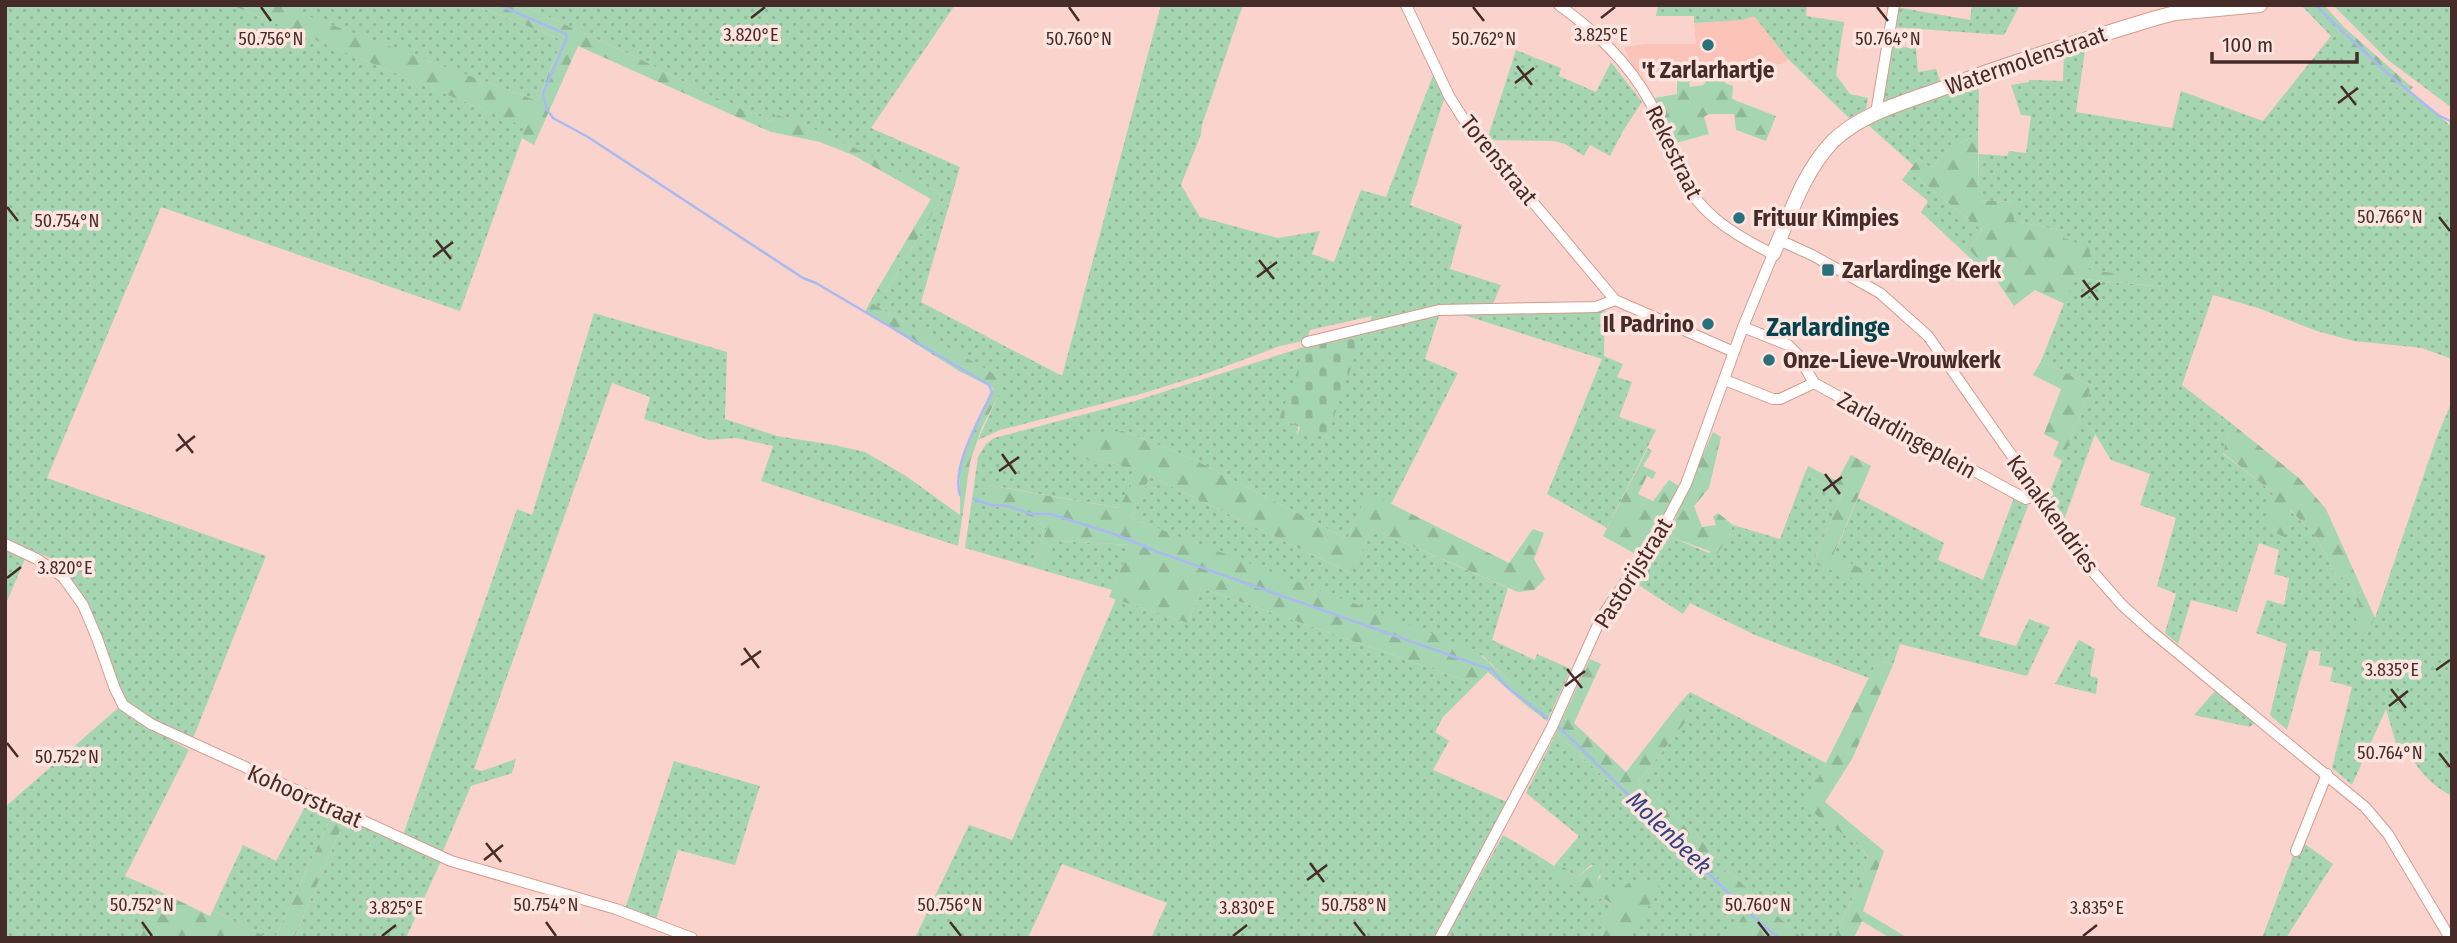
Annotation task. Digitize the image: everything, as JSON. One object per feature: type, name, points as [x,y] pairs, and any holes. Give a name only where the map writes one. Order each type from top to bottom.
[{"type":"street","name":"Torenstraat","points":[[1406,5],[1449,96],[1464,120],[1615,300],[1734,352]]},
{"type":"street","name":"Rekestraat","points":[[1559,5],[1603,41],[1635,78],[1663,129],[1685,185],[1700,206],[1744,240],[1776,247]]},
{"type":"street","points":[[1876,113],[1894,5]]},
{"type":"street","name":"Watermolenstraat","points":[[1776,247],[1807,177],[1819,158],[1846,130],[1876,113],[1982,73],[2156,18],[2175,13],[2260,5]]},
{"type":"street","points":[[1734,352],[1776,247]]},
{"type":"street","name":"Kanakkendries","points":[[1776,247],[1858,280],[1880,293],[1913,321],[1947,362],[2071,542],[2122,605],[2365,807],[2388,834],[2450,938]]},
{"type":"street","points":[[1307,342],[1438,310],[1596,307],[1615,300]]},
{"type":"street","name":"Zarlardingeplein","points":[[1743,327],[1788,345],[1798,355],[1814,383],[1933,451],[2026,499],[2038,494]]},
{"type":"street","name":"Pastorijstraat","points":[[1440,938],[1551,729],[1601,618],[1671,515],[1698,454],[1734,352]]},
{"type":"street","name":"Zarlardingeplein","points":[[1725,380],[1773,399],[1780,399],[1814,383]]},
{"type":"street","name":"Kohoorstraat","points":[[5,544],[37,559],[63,577],[83,605],[123,705],[151,724],[451,861],[616,909],[692,938]]},
{"type":"street","points":[[2296,851],[2327,774]]},
{"type":"shaded area","name":"'t Zarlarhartje","points":[[1754,16],[1788,59],[1782,64],[1636,73],[1624,47],[1645,44],[1696,44],[1694,23],[1742,20]]},
{"type":"green space","points":[[5,5],[231,5],[526,127],[460,311],[161,207],[47,478],[266,556],[192,741],[166,729],[126,701],[89,609],[67,572],[50,558],[5,538]]},
{"type":"green space","points":[[231,5],[302,5],[300,13],[538,101],[562,40],[474,5],[522,5],[638,58],[707,94],[771,121],[778,115],[838,140],[936,191],[941,195],[940,201],[886,292],[878,288],[931,199],[853,155],[820,142],[771,132],[578,46],[534,145],[522,138],[525,127]]},
{"type":"green space","points":[[302,5],[474,5],[562,40],[538,101],[299,13]]},
{"type":"green space","points":[[522,5],[955,5],[871,128],[960,167],[921,302],[1062,376],[1161,5],[1243,5],[1201,134],[1181,185],[1200,217],[1278,238],[1320,231],[1312,254],[1334,262],[1361,190],[1386,197],[1434,73],[1445,96],[1410,205],[1462,225],[1450,269],[1501,285],[1492,306],[1369,325],[1372,316],[1310,330],[1307,340],[1280,346],[1208,373],[1144,393],[1000,430],[978,440],[1005,381],[870,302],[878,288],[886,292],[941,195],[819,131],[778,115],[771,121],[707,94],[638,58]]},
{"type":"green space","points":[[1658,5],[1807,5],[1806,16],[1844,22],[1836,75],[1850,94],[1868,98],[1866,109],[1849,118],[1788,59],[1754,16],[1742,20],[1694,23],[1694,16],[1656,16]]},
{"type":"green space","points":[[1972,5],[2020,5],[2004,35],[1891,27],[1896,7],[1970,20]]},
{"type":"green space","points":[[2301,5],[2324,5],[2345,28],[2337,36],[2399,89],[2406,82],[2413,87],[2410,91],[2452,127],[2452,359],[2422,348],[2354,341],[2213,295],[2182,385],[2231,423],[2223,454],[2266,487],[2315,535],[2338,579],[2347,575],[2359,606],[2365,637],[2375,618],[2436,439],[2452,401],[2452,796],[2438,788],[2427,777],[2408,752],[2401,761],[2386,709],[2352,785],[2332,768],[2352,687],[2330,681],[2333,668],[2319,665],[2321,652],[2309,650],[2287,730],[2270,715],[2287,644],[2256,633],[2267,600],[2284,605],[2289,578],[2274,574],[2279,550],[2259,543],[2237,612],[2191,600],[2178,644],[2165,633],[2176,594],[2157,586],[2176,518],[2140,505],[2150,474],[2111,460],[2095,434],[2064,520],[2048,496],[2092,386],[2041,361],[2074,278],[2154,286],[2086,269],[2063,238],[2065,231],[2014,221],[2014,202],[1979,200],[1979,154],[2007,156],[2009,151],[2026,153],[2031,116],[2021,115],[2011,85],[2029,80],[2063,81],[2064,51],[2086,44],[2076,112],[2172,128],[2181,91],[2263,121],[2331,36]]},
{"type":"green space","points":[[2333,5],[2452,5],[2452,108],[2388,60]]},
{"type":"green space","points":[[2345,28],[2406,82],[2399,89],[2355,55],[2337,36]]},
{"type":"green space","points":[[1888,46],[1916,48],[1918,72],[1936,69],[1940,81],[1881,103]]},
{"type":"green space","points":[[1516,50],[1561,68],[1559,76],[1596,92],[1611,62],[1642,102],[1610,156],[1590,145],[1584,156],[1565,144],[1554,141],[1487,140]]},
{"type":"green space","points":[[1714,67],[1722,68],[1725,83],[1733,86],[1732,99],[1776,116],[1766,141],[1736,130],[1734,114],[1709,114],[1704,117],[1709,134],[1676,143],[1655,98],[1677,94],[1677,80],[1689,79],[1690,87],[1703,85],[1715,72]]},
{"type":"green space","points":[[1974,82],[1979,91],[1978,134],[1950,148],[1931,168],[1918,159],[1913,165],[1867,124]]},
{"type":"green space","points":[[1978,134],[1979,200],[2014,202],[2014,221],[2065,231],[2064,238],[2091,248],[2086,269],[2156,280],[2155,286],[2074,278],[2065,304],[2035,290],[2014,306],[1994,277],[1969,249],[1982,230],[1909,171],[1918,159],[1931,168],[1950,148]]},
{"type":"green space","points":[[1909,171],[1982,230],[1969,249],[1994,277],[1990,281],[1970,258],[1921,212],[1928,201],[1902,180]]},
{"type":"green space","points":[[870,302],[1006,381],[982,427],[970,462],[964,505],[960,503],[960,464],[993,388],[959,371],[865,312]]},
{"type":"green space","points":[[1605,310],[1604,356],[1623,364],[1617,377],[1632,382],[1619,417],[1656,430],[1607,528],[1547,494],[1602,359],[1454,312]]},
{"type":"green space","points":[[594,313],[727,352],[725,419],[777,436],[865,452],[906,476],[960,515],[960,503],[964,505],[958,546],[761,481],[773,446],[736,438],[709,440],[644,419],[650,397],[612,383],[474,769],[482,771],[516,759],[512,773],[471,786],[442,853],[403,835],[517,509],[532,515]]},
{"type":"green space","points":[[1440,313],[1425,359],[1458,373],[1391,504],[1368,493],[1347,539],[1195,460],[1123,431],[1076,457],[1140,470],[1120,508],[989,485],[984,503],[1033,517],[1047,529],[1031,567],[965,548],[978,457],[986,444],[994,438],[1135,401],[1307,346],[1297,435],[1306,429],[1363,333]]},
{"type":"green space","points":[[1363,333],[1327,437],[1306,430],[1304,437],[1297,436],[1300,427],[1279,419],[1307,346]]},
{"type":"green space","points":[[2041,361],[2092,386],[2062,461],[2053,455],[2059,442],[2044,434],[2061,389],[2033,375]]},
{"type":"green space","points":[[2231,423],[2299,478],[2326,509],[2375,618],[2365,637],[2353,613],[2359,606],[2347,575],[2338,579],[2315,535],[2290,510],[2284,537],[2264,527],[2274,495],[2223,453]]},
{"type":"green space","points":[[1123,431],[1195,460],[1347,539],[1368,492],[1509,563],[1533,529],[1544,533],[1534,559],[1545,579],[1534,590],[1518,592],[1373,529],[1350,573],[1150,476],[1131,518],[1475,650],[1532,702],[1527,706],[1488,672],[1476,684],[1201,588],[1188,623],[1109,597],[1131,545],[1057,541],[1042,570],[1031,567],[1047,529],[1033,517],[983,503],[988,485],[1119,508],[1139,470],[1103,461],[1076,458],[1084,443],[1093,435]]},
{"type":"green space","points":[[1713,432],[1721,437],[1709,488],[1694,506],[1702,527],[1716,525],[1713,517],[1718,513],[1733,525],[1728,538],[1717,554],[1671,537],[1637,584],[1633,582],[1671,528]]},
{"type":"green space","points":[[1648,448],[1652,451],[1643,466],[1656,472],[1653,479],[1647,476],[1638,494],[1653,501],[1669,480],[1679,486],[1639,556],[1603,536]]},
{"type":"green space","points":[[1851,455],[1871,466],[1833,556],[1875,574],[1871,586],[1813,563],[1842,494],[1805,473],[1808,466],[1837,481]]},
{"type":"green space","points":[[1805,473],[1842,494],[1813,563],[1875,574],[1833,557],[1858,498],[1944,543],[1938,560],[1983,580],[2014,498],[2028,506],[1979,636],[2016,646],[2029,619],[2050,627],[2027,676],[1900,644],[1893,665],[1878,660],[1869,678],[1755,635],[1690,603],[1683,614],[1637,584],[1671,537],[1709,553],[1728,538],[1733,525],[1780,539]]},
{"type":"green space","points":[[1150,476],[1350,573],[1373,529],[1508,588],[1492,640],[1535,660],[1537,654],[1571,669],[1547,721],[1527,706],[1531,702],[1483,656],[1131,518]]},
{"type":"green space","points":[[1056,541],[1132,545],[1112,590],[1042,570]]},
{"type":"green space","points":[[5,550],[25,559],[5,606]]},
{"type":"green space","points":[[1201,588],[1476,684],[1443,717],[1435,732],[1449,741],[1433,770],[1507,802],[1433,938],[1151,938],[1167,903],[1062,864],[1028,938],[915,938],[969,825],[1012,840],[1116,599],[1188,623]]},
{"type":"green space","points":[[2079,640],[2095,649],[2090,676],[2098,678],[2096,694],[2055,684]]},
{"type":"green space","points":[[1590,659],[1601,664],[1574,723],[1626,772],[1679,704],[1691,715],[1639,781],[1717,854],[1703,869],[1556,733]]},
{"type":"green space","points":[[1878,660],[1893,665],[1852,759],[1825,802],[1884,851],[1863,911],[1908,938],[1890,938],[1862,921],[1854,938],[1834,938],[1862,878],[1868,858],[1861,847],[1804,806]]},
{"type":"green space","points":[[2215,691],[2254,723],[2250,727],[2194,715]]},
{"type":"green space","points":[[1690,692],[1826,763],[1805,806],[1861,847],[1868,859],[1834,938],[1802,938],[1727,870],[1714,884],[1748,910],[1728,938],[1631,938],[1621,890],[1597,882],[1601,876],[1592,864],[1577,877],[1557,862],[1579,836],[1526,793],[1556,733],[1703,869],[1717,854],[1639,781],[1691,715],[1679,704]]},
{"type":"green space","points":[[118,708],[189,750],[125,876],[161,892],[140,938],[5,938],[5,807]]},
{"type":"green space","points":[[674,761],[760,786],[735,865],[678,850],[656,920],[625,909]]},
{"type":"green space","points":[[308,801],[333,813],[275,938],[268,938],[213,910],[243,845],[276,861]]},
{"type":"green space","points":[[333,813],[345,819],[294,938],[275,938]]},
{"type":"green space","points":[[345,819],[441,861],[406,938],[294,938]]},
{"type":"green space","points":[[1503,835],[1542,858],[1538,862],[1597,902],[1601,897],[1612,905],[1604,923],[1602,938],[1446,938]]},
{"type":"green space","points":[[2299,840],[2333,864],[2286,938],[2262,938]]},
{"type":"green space","points":[[1542,858],[1554,866],[1557,862],[1577,877],[1596,863],[1601,871],[1597,882],[1621,890],[1642,877],[1660,886],[1631,938],[1602,938],[1604,923],[1612,904],[1601,897],[1597,902],[1538,863]]},
{"type":"green space","points":[[1727,870],[1802,938],[1728,938],[1747,910],[1713,884]]},
{"type":"green space","points":[[161,892],[210,916],[213,910],[268,938],[140,938]]},
{"type":"waterway","points":[[499,5],[566,34],[543,94],[547,110],[553,118],[588,137],[803,278],[816,283],[989,385],[992,392],[963,457],[958,483],[960,495]]},
{"type":"waterway","name":"Molenbeek","points":[[2315,5],[2387,73],[2438,115],[2452,122]]},
{"type":"waterway","points":[[974,499],[1031,514],[1051,514],[1117,535],[1158,552],[1492,670],[1506,686],[1547,718]]},
{"type":"waterway","name":"Molenbeek","points":[[1559,727],[1751,915],[1779,938]]},
{"type":"place","name":"'t Zarlarhartje","points":[[1708,45]]},
{"type":"place","name":"Frituur Kimpies","points":[[1739,218]]},
{"type":"place","name":"Zarlardinge Kerk","points":[[1828,270]]},
{"type":"place","name":"Il Padrino","points":[[1708,324]]},
{"type":"place","name":"Onze-Lieve-Vrouwkerk","points":[[1769,360]]},
{"type":"district","name":"Zarlardinge","points":[[1828,327]]}]
